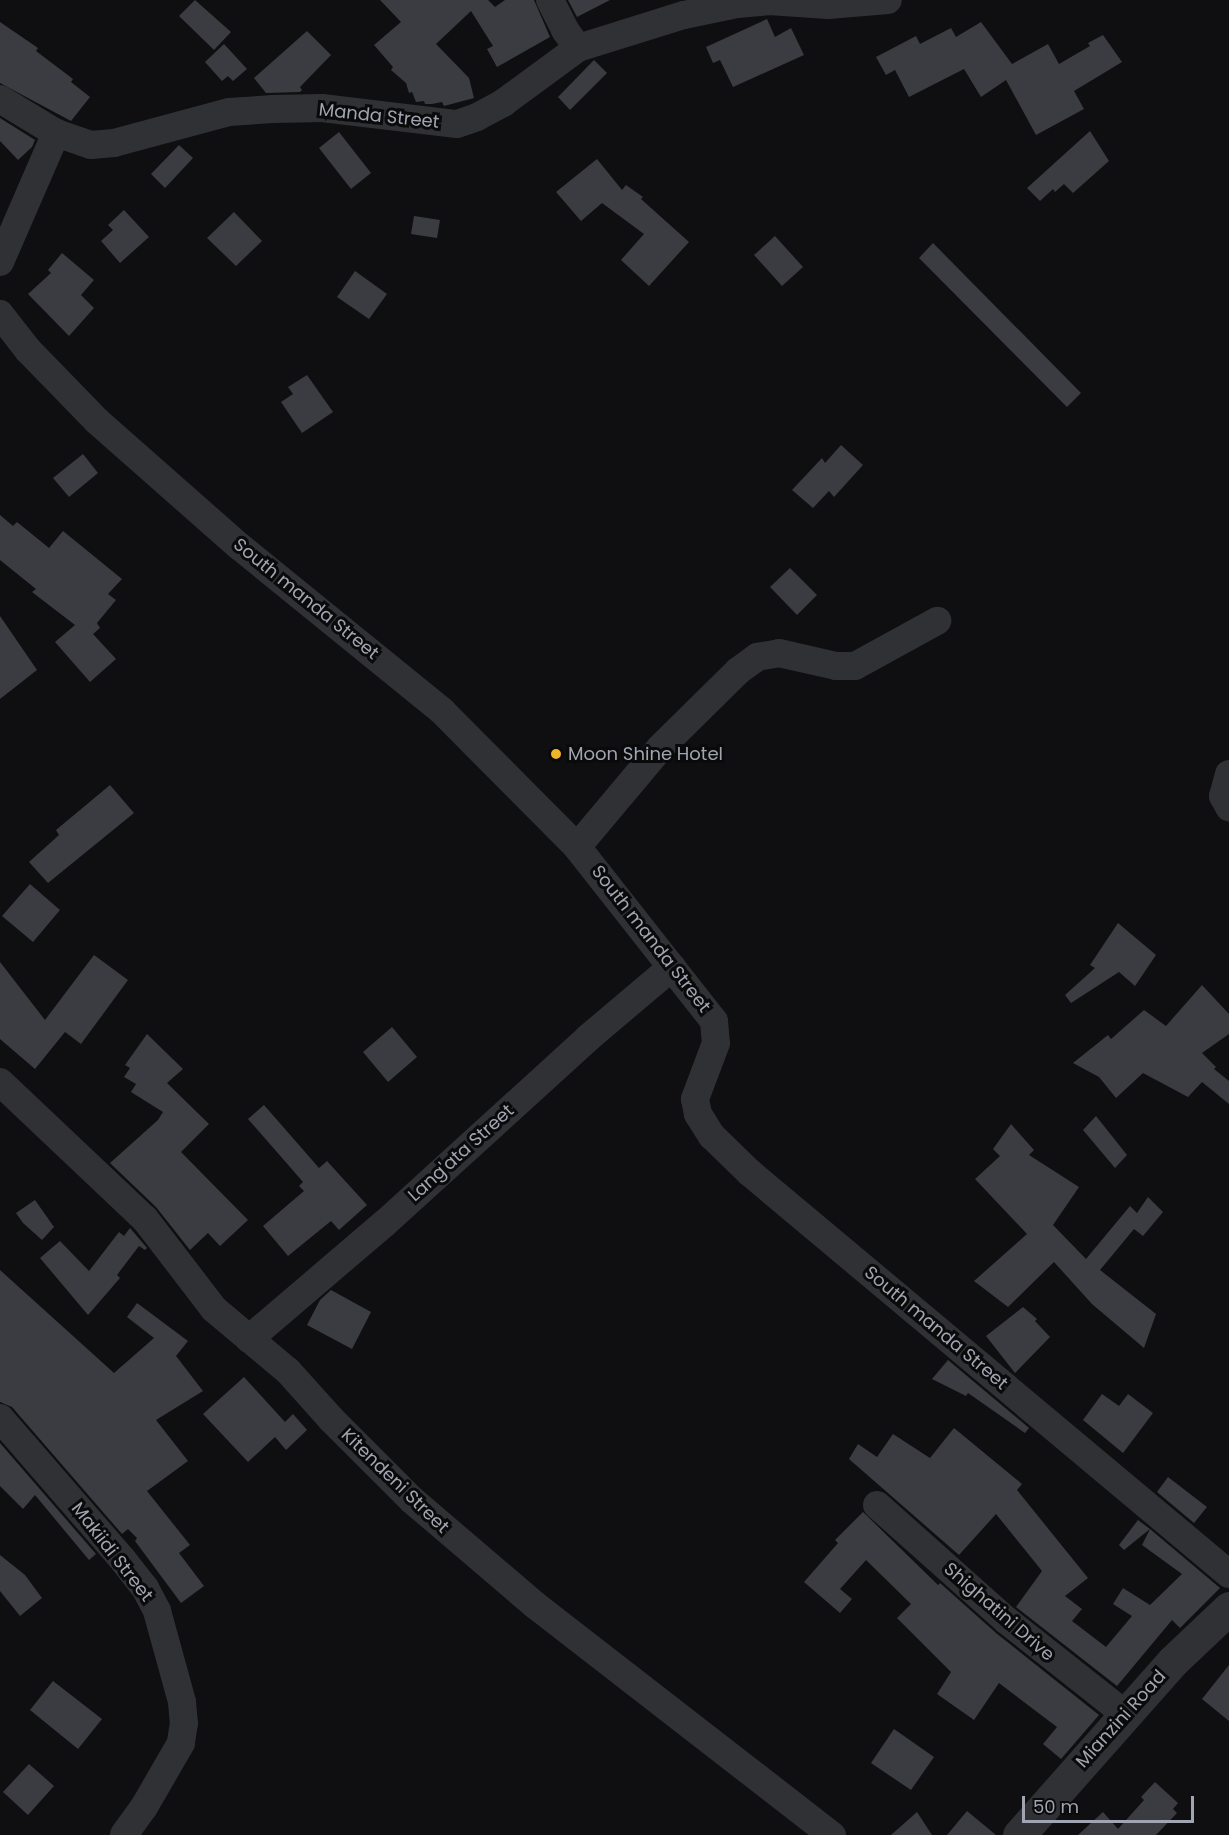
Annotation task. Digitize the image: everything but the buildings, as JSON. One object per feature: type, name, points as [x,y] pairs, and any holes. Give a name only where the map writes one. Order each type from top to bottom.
[{"type":"street","points":[[550,0],[565,30],[579,48]]},
{"type":"street","name":"Manda Street","points":[[0,99],[56,133],[91,145],[114,144],[229,112],[273,109],[322,108],[457,124],[477,117],[502,103],[579,48],[684,15],[737,4],[769,1],[888,0]]},
{"type":"street","points":[[0,262],[56,133]]},
{"type":"street","name":"South manda Street","points":[[0,314],[28,350],[98,421],[239,546],[442,711],[577,847],[710,1013],[717,1031],[717,1043],[695,1099],[698,1114],[712,1136],[749,1172],[1229,1574]]},
{"type":"street","points":[[577,847],[660,747],[738,671],[757,657],[779,652],[836,666],[855,666],[937,621]]},
{"type":"street","points":[[1229,774],[1223,796],[1229,807]]},
{"type":"street","name":"Lang'ata Street","points":[[249,1339],[385,1223],[588,1038],[672,966]]},
{"type":"street","name":"Kitendeni Street","points":[[0,1082],[145,1219],[214,1309],[288,1371],[345,1434],[458,1542],[535,1605],[710,1738],[832,1835]]},
{"type":"street","name":"Makiidi Street","points":[[0,1418],[123,1560],[145,1588],[157,1611],[182,1702],[184,1724],[181,1743],[144,1807],[124,1835]]},
{"type":"street","name":"Shighatini Drive","points":[[877,1505],[1005,1620],[1125,1714]]},
{"type":"street","name":"Mianzini Road","points":[[1019,1835],[1173,1661],[1229,1608]]},
{"type":"place","name":"Moon Shine Hotel","points":[[556,754]]}]
